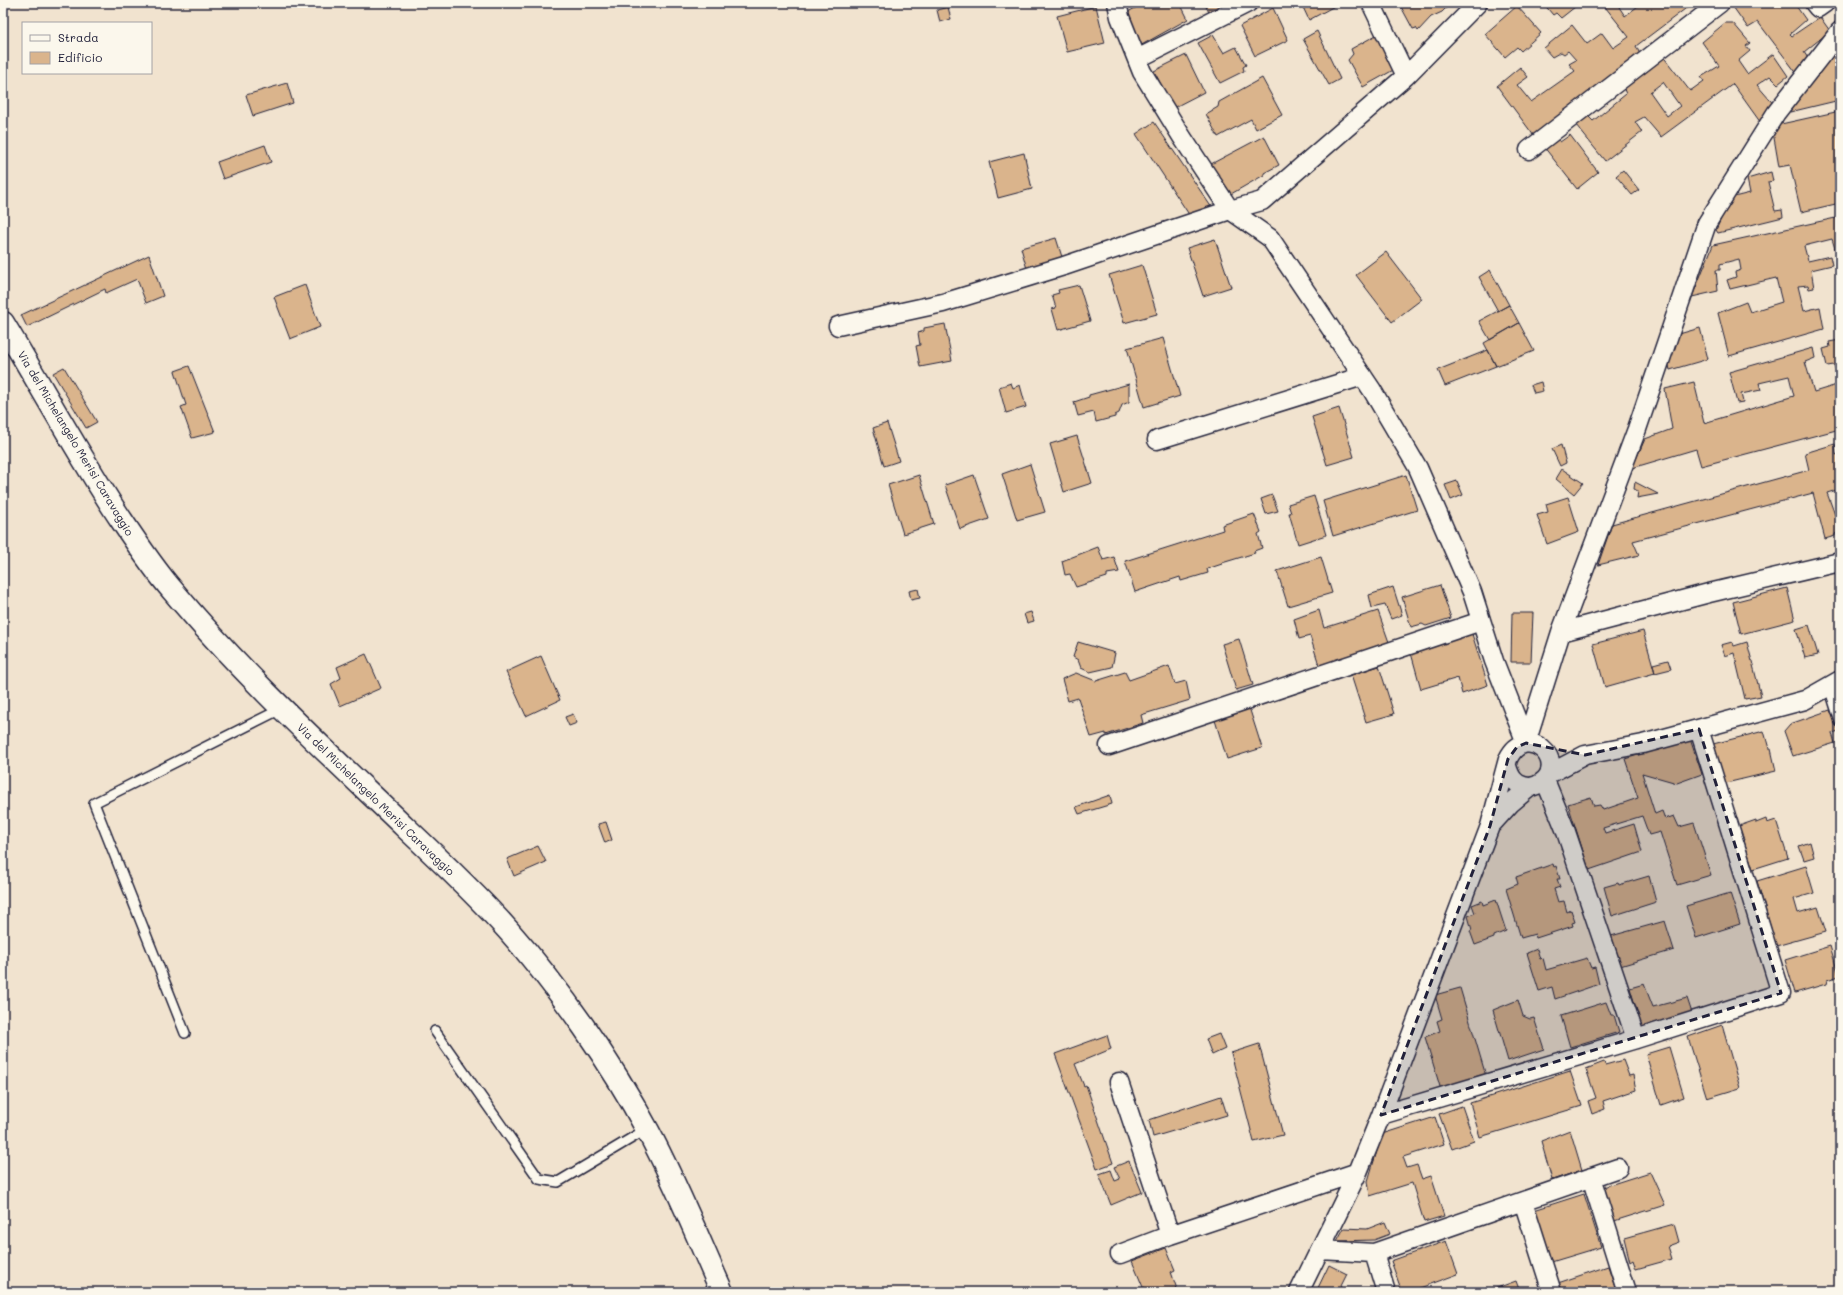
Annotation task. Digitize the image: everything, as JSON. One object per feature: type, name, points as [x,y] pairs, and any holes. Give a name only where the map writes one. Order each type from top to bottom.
[{"type":"street","points":[[1117,3],[1120,17],[1146,78],[1230,210],[1270,238],[1362,376],[1418,468],[1472,592],[1494,661],[1526,743]]},
{"type":"street","points":[[1137,59],[1248,3]]},
{"type":"street","points":[[1371,3],[1406,76]]},
{"type":"street","points":[[838,326],[943,302],[1064,266],[1230,210],[1262,201],[1406,76],[1478,3]]},
{"type":"street","points":[[1529,150],[1720,3]]},
{"type":"street","points":[[1814,3],[1818,8],[1825,3]]},
{"type":"street","points":[[1526,743],[1561,632],[1637,429],[1707,223],[1776,112],[1840,31]]},
{"type":"street","name":"Via del Michelangelo Merisi Caravaggio","points":[[3,323],[95,478],[136,542],[170,588],[207,631],[282,709],[428,849],[507,929],[564,1000],[592,1040],[647,1129],[675,1186],[722,1292]]},
{"type":"street","points":[[1158,440],[1362,376]]},
{"type":"street","points":[[1561,632],[1709,593],[1840,562]]},
{"type":"street","points":[[1109,746],[1481,621]]},
{"type":"street","points":[[1490,826],[1511,803],[1541,780],[1585,755],[1643,744],[1806,700],[1834,684]]},
{"type":"street","points":[[1381,1115],[1636,1039],[1781,993],[1699,729]]},
{"type":"street","points":[[1300,1292],[1358,1172],[1381,1115],[1490,826],[1511,752],[1517,746],[1526,743],[1535,744],[1544,749],[1585,755]]},
{"type":"street","points":[[1507,766],[1510,776],[1515,782],[1523,786],[1541,780],[1551,767],[1544,749]]},
{"type":"street","points":[[1541,780],[1565,829],[1636,1039]]},
{"type":"street","points":[[1118,1082],[1170,1235]]},
{"type":"street","points":[[1320,1250],[1374,1253],[1618,1168]]},
{"type":"street","points":[[1120,1254],[1170,1235],[1358,1172]]},
{"type":"street","points":[[1591,1177],[1628,1292]]},
{"type":"street","points":[[1523,1201],[1552,1292]]},
{"type":"street","points":[[1374,1253],[1386,1292]]},
{"type":"lane","points":[[1834,684],[1840,722]]},
{"type":"lane","points":[[185,1033],[94,803],[282,709]]},
{"type":"lane","points":[[435,1031],[539,1179],[558,1182],[647,1129]]},
{"type":"highlighted area","points":[[1699,729],[1781,993],[1381,1115],[1490,826],[1508,759],[1517,747],[1526,743],[1585,755]]},
{"type":"building","points":[[1144,3],[1180,3],[1188,19],[1138,47],[1128,12]]},
{"type":"building","points":[[1204,3],[1230,3],[1210,14]]},
{"type":"building","points":[[1301,3],[1340,3],[1309,20]]},
{"type":"building","points":[[1399,3],[1451,3],[1442,12],[1431,17],[1418,31],[1416,28],[1413,29]]},
{"type":"building","points":[[1543,3],[1580,3],[1561,18],[1556,13],[1553,15]]},
{"type":"building","points":[[1602,3],[1623,3],[1619,7],[1625,16],[1642,3],[1693,3],[1636,46],[1640,54],[1534,136],[1497,86],[1520,67],[1528,77],[1517,85],[1531,102],[1575,71],[1569,64],[1576,60],[1568,51],[1564,54],[1561,52],[1552,57],[1544,48],[1572,25],[1587,44],[1602,33],[1613,48],[1629,37]]},
{"type":"building","points":[[1794,3],[1806,20],[1790,34],[1792,36],[1820,17],[1830,31],[1804,52],[1809,60],[1798,75],[1758,22],[1748,28],[1731,4]]},
{"type":"building","points":[[1096,6],[1105,43],[1067,52],[1057,16]]},
{"type":"building","points":[[1517,6],[1541,33],[1521,51],[1517,47],[1505,57],[1485,34]]},
{"type":"building","points":[[948,7],[951,19],[940,22],[937,10]]},
{"type":"building","points":[[1273,8],[1288,40],[1255,56],[1240,26]]},
{"type":"building","points":[[1725,23],[1733,23],[1750,43],[1746,46],[1750,51],[1738,61],[1747,74],[1773,54],[1788,76],[1778,84],[1770,76],[1757,85],[1776,107],[1763,126],[1733,84],[1661,137],[1644,117],[1635,122],[1642,132],[1605,161],[1576,125],[1587,115],[1593,121],[1626,94],[1623,87],[1662,55],[1690,91],[1704,81],[1701,77],[1719,66],[1702,42]],"holes":[[[1663,82],[1680,106],[1667,116],[1650,92]]]},
{"type":"building","points":[[1317,31],[1340,79],[1329,85],[1303,39]]},
{"type":"building","points":[[1378,34],[1397,68],[1363,87],[1348,60],[1353,54],[1351,49]]},
{"type":"building","points":[[1213,35],[1224,53],[1236,47],[1246,65],[1243,67],[1244,71],[1220,83],[1198,43]]},
{"type":"building","points":[[1840,40],[1840,100],[1790,112],[1789,108]]},
{"type":"building","points":[[1186,55],[1204,92],[1173,108],[1154,71]]},
{"type":"building","points":[[1262,78],[1282,115],[1256,129],[1251,119],[1218,137],[1206,114],[1218,107],[1219,102]]},
{"type":"building","points":[[287,83],[293,103],[253,116],[246,95]]},
{"type":"building","points":[[1840,111],[1840,203],[1801,212],[1790,165],[1779,167],[1772,126]]},
{"type":"building","points":[[1154,122],[1212,208],[1190,216],[1136,134]]},
{"type":"building","points":[[1570,135],[1598,172],[1577,189],[1544,147],[1557,138],[1560,142]]},
{"type":"building","points":[[1264,136],[1279,165],[1231,194],[1211,164]]},
{"type":"building","points":[[265,145],[271,162],[223,179],[217,162]]},
{"type":"building","points":[[1024,153],[1032,189],[998,198],[989,162]]},
{"type":"building","points":[[1623,170],[1639,190],[1632,195],[1616,176]]},
{"type":"building","points":[[1771,172],[1773,181],[1768,182],[1775,211],[1782,210],[1783,217],[1718,233],[1716,230],[1730,198],[1750,193],[1747,179]]},
{"type":"building","points":[[1840,217],[1840,257],[1838,251],[1836,252],[1832,239],[1804,246],[1808,261],[1830,256],[1832,265],[1811,270],[1814,288],[1809,289],[1808,285],[1798,286],[1804,311],[1820,307],[1824,329],[1729,356],[1718,313],[1746,302],[1750,312],[1782,302],[1776,278],[1730,289],[1727,280],[1736,277],[1735,272],[1741,270],[1739,259],[1720,264],[1720,270],[1716,270],[1718,291],[1692,297],[1713,245]]},
{"type":"building","points":[[1056,238],[1062,257],[1027,269],[1021,248]]},
{"type":"building","points":[[1215,239],[1231,287],[1203,296],[1187,248]]},
{"type":"building","points":[[1386,252],[1422,299],[1392,322],[1356,275]]},
{"type":"building","points":[[149,255],[163,296],[146,303],[137,279],[106,293],[105,289],[27,327],[21,315]]},
{"type":"building","points":[[1142,265],[1157,314],[1124,323],[1109,275]]},
{"type":"building","points":[[1490,270],[1509,305],[1498,311],[1479,277]]},
{"type":"building","points":[[305,285],[320,327],[290,339],[274,297]]},
{"type":"building","points":[[1079,285],[1090,321],[1058,330],[1052,309],[1056,308],[1052,295],[1059,293],[1058,290]]},
{"type":"building","points":[[1509,305],[1519,323],[1490,340],[1479,321]]},
{"type":"building","points":[[1519,323],[1534,351],[1496,366],[1484,343]]},
{"type":"building","points":[[945,324],[952,361],[920,367],[916,346],[920,345],[918,333],[924,331],[924,328]]},
{"type":"building","points":[[1700,328],[1708,359],[1670,370],[1667,357],[1679,334]]},
{"type":"building","points":[[1163,338],[1180,396],[1144,407],[1127,348]]},
{"type":"building","points":[[1840,340],[1840,384],[1834,365],[1827,366],[1823,349],[1830,347],[1829,342]]},
{"type":"building","points":[[1813,348],[1815,358],[1805,362],[1814,392],[1840,384],[1840,429],[1701,466],[1696,449],[1632,468],[1645,439],[1672,429],[1665,389],[1694,382],[1704,423],[1794,396],[1789,376],[1759,383],[1761,390],[1741,394],[1743,402],[1737,403],[1729,372]]},
{"type":"building","points":[[1488,350],[1496,366],[1445,386],[1438,370]]},
{"type":"building","points":[[189,366],[215,432],[192,438],[181,407],[186,405],[175,371]]},
{"type":"building","points":[[64,367],[97,422],[86,428],[53,373]]},
{"type":"building","points":[[1541,382],[1543,391],[1534,393],[1531,385]]},
{"type":"building","points":[[1011,383],[1013,388],[1020,385],[1026,407],[1006,413],[999,387]]},
{"type":"building","points":[[1129,384],[1129,402],[1122,405],[1119,413],[1115,415],[1115,417],[1096,422],[1094,412],[1078,416],[1074,402],[1089,397],[1089,395]]},
{"type":"building","points":[[1339,408],[1354,457],[1327,465],[1312,417]]},
{"type":"building","points":[[887,423],[899,461],[884,466],[873,428]]},
{"type":"building","points":[[1077,436],[1092,483],[1064,492],[1050,444]]},
{"type":"building","points":[[1835,444],[1836,455],[1840,453],[1840,489],[1827,493],[1835,515],[1840,514],[1840,532],[1835,534],[1835,536],[1825,539],[1813,493],[1633,541],[1639,555],[1598,565],[1612,524],[1809,470],[1805,453]]},
{"type":"building","points":[[1561,445],[1566,463],[1560,466],[1552,449]]},
{"type":"building","points":[[1030,464],[1045,512],[1017,520],[1002,474]]},
{"type":"building","points":[[1562,469],[1583,483],[1574,494],[1556,479]]},
{"type":"building","points":[[919,475],[934,524],[903,534],[888,485]]},
{"type":"building","points":[[974,475],[989,519],[960,529],[945,485]]},
{"type":"building","points":[[1406,475],[1417,510],[1333,536],[1323,501]]},
{"type":"building","points":[[1457,481],[1463,495],[1451,500],[1445,485]]},
{"type":"building","points":[[1635,482],[1658,494],[1637,498],[1638,491],[1634,489]]},
{"type":"building","points":[[1272,495],[1278,511],[1266,514],[1261,499]]},
{"type":"building","points":[[1314,496],[1326,535],[1298,544],[1289,513],[1291,513],[1288,504]]},
{"type":"building","points":[[1568,497],[1579,532],[1547,544],[1537,515],[1548,512],[1546,504]]},
{"type":"building","points":[[1254,514],[1261,532],[1258,534],[1262,548],[1254,551],[1255,553],[1207,569],[1208,573],[1181,581],[1180,577],[1135,592],[1125,561],[1223,530],[1222,525]]},
{"type":"building","points":[[1098,547],[1103,560],[1114,557],[1119,572],[1107,574],[1107,577],[1076,587],[1070,574],[1065,575],[1062,561]]},
{"type":"building","points":[[1321,557],[1332,593],[1288,606],[1277,571]]},
{"type":"building","points":[[1440,585],[1451,618],[1426,626],[1422,624],[1411,627],[1402,597]]},
{"type":"building","points":[[1393,587],[1402,615],[1391,619],[1385,605],[1372,608],[1369,595]]},
{"type":"building","points":[[1787,588],[1795,620],[1741,634],[1733,602]]},
{"type":"building","points":[[918,589],[920,598],[911,600],[909,591]]},
{"type":"building","points":[[1319,610],[1324,628],[1378,611],[1390,645],[1320,668],[1310,636],[1299,639],[1294,619]]},
{"type":"building","points":[[1031,612],[1034,621],[1027,623],[1024,614]]},
{"type":"building","points":[[1512,613],[1533,613],[1531,662],[1511,662]]},
{"type":"building","points":[[1809,625],[1818,655],[1805,658],[1796,629]]},
{"type":"building","points":[[1643,631],[1655,673],[1605,687],[1593,644]]},
{"type":"building","points":[[1472,634],[1488,685],[1462,694],[1458,678],[1421,689],[1411,653]]},
{"type":"building","points":[[1239,639],[1253,685],[1236,690],[1222,644]]},
{"type":"building","points":[[1078,642],[1115,653],[1112,667],[1090,672],[1081,668],[1078,660],[1073,657]]},
{"type":"building","points":[[1732,642],[1734,646],[1747,642],[1761,696],[1745,699],[1734,653],[1725,656],[1721,645]]},
{"type":"building","points":[[366,654],[381,688],[340,706],[331,684],[341,678],[337,667]]},
{"type":"building","points":[[541,656],[560,700],[526,716],[506,672]]},
{"type":"building","points":[[1668,660],[1671,669],[1655,673],[1653,664]]},
{"type":"building","points":[[1169,666],[1175,684],[1186,681],[1190,700],[1141,715],[1143,723],[1106,735],[1106,733],[1091,737],[1078,698],[1068,701],[1062,679],[1076,673],[1096,681],[1125,672],[1129,680]]},
{"type":"building","points":[[1379,666],[1394,714],[1366,722],[1351,675]]},
{"type":"building","points":[[1248,704],[1262,748],[1227,759],[1214,717]]},
{"type":"building","points":[[1830,710],[1839,731],[1832,733],[1835,743],[1793,756],[1784,731],[1790,724]]},
{"type":"building","points":[[573,714],[577,723],[569,726],[565,717]]},
{"type":"building","points":[[1764,731],[1769,749],[1771,749],[1776,771],[1722,784],[1713,744]]},
{"type":"building","points":[[1690,739],[1702,774],[1677,783],[1642,773],[1655,814],[1662,811],[1665,819],[1674,816],[1679,827],[1694,823],[1711,875],[1677,885],[1660,832],[1649,835],[1642,816],[1603,828],[1605,833],[1634,824],[1642,852],[1589,870],[1568,804],[1591,797],[1594,806],[1600,805],[1603,810],[1638,798],[1625,759]]},
{"type":"building","points":[[1110,795],[1112,804],[1079,814],[1076,807]]},
{"type":"building","points":[[1766,819],[1767,823],[1776,820],[1788,858],[1753,869],[1739,826],[1756,820],[1756,823]]},
{"type":"building","points":[[606,822],[612,840],[605,843],[598,824]]},
{"type":"building","points":[[1810,842],[1814,857],[1804,860],[1799,846]]},
{"type":"building","points":[[538,846],[546,862],[514,876],[507,859]]},
{"type":"building","points":[[1553,864],[1554,867],[1556,866],[1560,879],[1557,879],[1560,887],[1554,889],[1558,902],[1564,901],[1567,912],[1571,910],[1575,922],[1572,923],[1573,926],[1536,938],[1535,934],[1521,938],[1506,889],[1518,884],[1516,877]]},
{"type":"building","points":[[1806,866],[1814,893],[1794,899],[1798,913],[1818,907],[1826,932],[1776,946],[1757,881]]},
{"type":"building","points":[[1649,876],[1656,902],[1612,916],[1604,887],[1618,883],[1619,885]]},
{"type":"building","points":[[1730,893],[1740,924],[1696,938],[1686,906]]},
{"type":"building","points":[[1496,900],[1506,931],[1494,936],[1494,938],[1475,945],[1470,931],[1472,930],[1468,916],[1475,913],[1472,905],[1482,901],[1483,905]]},
{"type":"building","points":[[1665,921],[1674,950],[1620,966],[1611,936]]},
{"type":"building","points":[[1830,946],[1839,976],[1827,980],[1826,984],[1795,993],[1785,960]]},
{"type":"building","points":[[1537,949],[1540,959],[1543,958],[1546,970],[1587,958],[1591,968],[1595,967],[1599,984],[1555,999],[1552,987],[1539,991],[1527,953]]},
{"type":"building","points":[[1644,984],[1653,1007],[1687,998],[1692,1013],[1642,1028],[1630,988]]},
{"type":"building","points":[[1460,988],[1486,1076],[1441,1090],[1425,1037],[1440,1031],[1437,1021],[1442,1019],[1435,995]]},
{"type":"building","points":[[1518,1000],[1523,1016],[1530,1019],[1534,1018],[1544,1049],[1508,1061],[1493,1010]]},
{"type":"building","points":[[1606,1002],[1611,1015],[1614,1015],[1619,1032],[1570,1047],[1561,1016]]},
{"type":"building","points":[[1722,1025],[1740,1088],[1707,1098],[1688,1037]]},
{"type":"building","points":[[1219,1034],[1225,1049],[1212,1055],[1206,1039]]},
{"type":"building","points":[[1107,1035],[1111,1049],[1075,1064],[1084,1086],[1086,1085],[1113,1163],[1097,1169],[1055,1054]]},
{"type":"building","points":[[1259,1044],[1283,1135],[1254,1142],[1231,1053]]},
{"type":"building","points":[[1669,1047],[1684,1097],[1661,1105],[1646,1054]]},
{"type":"building","points":[[1623,1060],[1629,1076],[1633,1075],[1636,1090],[1603,1101],[1605,1109],[1592,1114],[1588,1101],[1596,1098],[1586,1069],[1604,1062],[1605,1065]]},
{"type":"building","points":[[1570,1071],[1582,1106],[1480,1137],[1470,1103]]},
{"type":"building","points":[[1221,1096],[1227,1115],[1153,1137],[1149,1120]]},
{"type":"building","points":[[1462,1106],[1474,1141],[1452,1149],[1439,1114]]},
{"type":"building","points":[[1435,1117],[1444,1144],[1403,1157],[1407,1168],[1417,1165],[1422,1179],[1431,1176],[1444,1216],[1424,1222],[1412,1183],[1370,1196],[1368,1181],[1382,1134]]},
{"type":"building","points":[[1570,1130],[1582,1170],[1552,1180],[1541,1141]]},
{"type":"building","points":[[1129,1161],[1142,1192],[1111,1205],[1099,1174],[1111,1170],[1115,1181],[1120,1179],[1114,1167]]},
{"type":"building","points":[[1650,1172],[1665,1205],[1611,1222],[1600,1188]]},
{"type":"building","points":[[1584,1194],[1601,1247],[1548,1263],[1531,1211]]},
{"type":"building","points":[[1385,1222],[1390,1234],[1374,1240],[1337,1241],[1344,1228],[1367,1229]]},
{"type":"building","points":[[1674,1224],[1679,1242],[1668,1246],[1672,1259],[1636,1269],[1633,1260],[1630,1262],[1624,1238]]},
{"type":"building","points":[[1446,1241],[1458,1274],[1409,1292],[1402,1292],[1391,1261]]},
{"type":"building","points":[[1166,1248],[1175,1270],[1171,1272],[1178,1292],[1145,1292],[1132,1261]]},
{"type":"building","points":[[1329,1265],[1347,1274],[1338,1292],[1316,1292]]},
{"type":"building","points":[[1608,1266],[1617,1292],[1558,1292],[1555,1284]]},
{"type":"building","points":[[1516,1281],[1520,1292],[1486,1292]]},
{"type":"building","points":[[1457,1287],[1459,1292],[1441,1292]]}]
